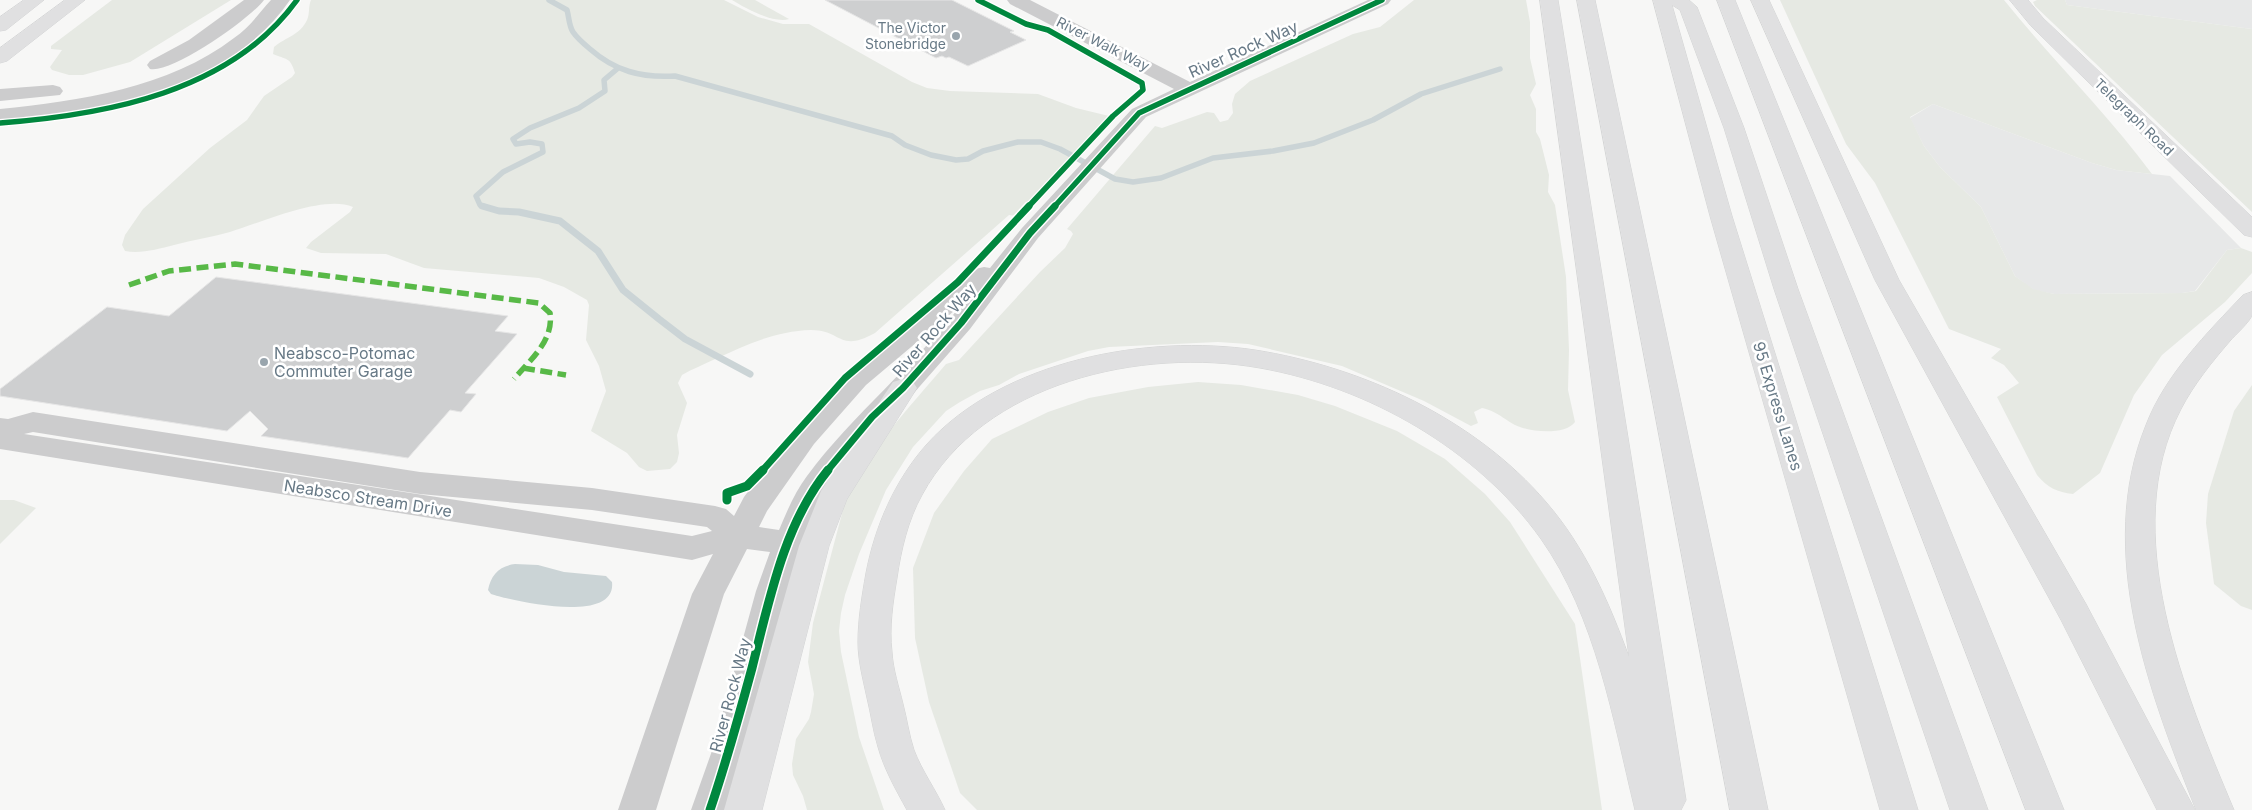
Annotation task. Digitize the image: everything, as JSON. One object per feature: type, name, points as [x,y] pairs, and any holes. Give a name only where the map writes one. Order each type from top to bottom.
[{"type":"main road","points":[[0,26],[35,0]]},
{"type":"main road","points":[[0,57],[76,0]]},
{"type":"main road","points":[[1549,0],[1669,810]]},
{"type":"main road","points":[[1586,0],[1749,810]]},
{"type":"main road","name":"95 Express Lanes","points":[[1662,0],[1721,216],[1899,810]]},
{"type":"main road","points":[[1676,0],[1688,8],[1734,128],[1786,289],[1969,810]]},
{"type":"main road","points":[[1726,0],[2045,810]]},
{"type":"main road","points":[[1760,0],[1887,280],[1923,349],[2074,613],[2176,810]]},
{"type":"main road","name":"Telegraph Road","points":[[2019,0],[2037,22],[2252,230]]},
{"type":"main road","points":[[2215,810],[2189,749],[2161,666],[2150,622],[2142,564],[2141,511],[2146,464],[2159,424],[2178,389],[2248,304]]},
{"type":"main road","points":[[926,810],[897,752],[875,655],[876,605],[884,559],[897,518],[911,488],[926,465],[948,440],[974,418],[1004,400],[1058,376],[1104,363],[1152,356],[1192,353],[1225,355],[1303,369],[1353,385],[1391,401],[1429,421],[1457,439],[1484,460],[1521,496],[1556,537],[1576,567],[1596,607],[1631,720],[1654,810]]},
{"type":"main road","points":[[742,810],[814,546],[832,499],[848,469],[903,388]]},
{"type":"street","points":[[0,95],[94,85],[150,68],[182,54],[198,44],[256,0]]},
{"type":"street","points":[[0,115],[66,108],[168,79],[209,62],[240,43],[254,31],[281,0]]},
{"type":"street","name":"River Walk Way","points":[[1016,0],[1189,89]]},
{"type":"street","name":"River Rock Way","points":[[710,810],[731,748],[772,591],[789,543],[805,505],[818,484],[872,417],[903,388],[961,323],[1030,233],[1143,110],[1382,0]]},
{"type":"street","points":[[1143,110],[1160,86],[1150,69],[1243,64]]},
{"type":"street","name":"River Rock Way","points":[[638,810],[708,594],[755,505],[804,437],[856,379],[980,278],[1030,233]]},
{"type":"street","name":"Neabsco Stream Drive","points":[[4,429],[10,442],[692,548],[738,536],[789,543]]},
{"type":"shaded area","points":[[112,0],[231,0],[130,62],[83,75],[69,75],[52,70],[50,67],[62,50],[51,49],[51,46]]},
{"type":"shaded area","points":[[311,0],[724,0],[758,17],[783,24],[809,24],[912,82],[927,88],[950,91],[1038,94],[1076,108],[1109,116],[1017,216],[1009,215],[875,333],[863,339],[847,341],[821,331],[811,330],[785,333],[749,344],[682,375],[678,383],[687,403],[677,435],[679,453],[677,462],[670,469],[647,471],[639,467],[627,453],[591,431],[606,391],[599,366],[586,340],[589,305],[587,300],[564,287],[539,278],[424,268],[386,254],[321,253],[306,248],[350,212],[353,207],[341,204],[326,204],[292,211],[230,232],[156,249],[137,252],[125,251],[122,245],[125,235],[143,209],[210,148],[247,120],[264,96],[295,73],[289,61],[273,54],[274,47],[301,29],[308,18]]},
{"type":"shaded area","points":[[732,0],[755,0],[789,19],[783,20],[768,17]]},
{"type":"shaded area","points":[[1414,0],[1526,0],[1530,22],[1530,58],[1536,84],[1530,95],[1536,109],[1536,132],[1540,139],[1549,175],[1548,192],[1555,205],[1566,277],[1569,350],[1568,390],[1575,422],[1571,426],[1557,431],[1526,429],[1515,425],[1494,412],[1482,408],[1474,412],[1478,423],[1471,426],[1424,401],[1342,366],[1248,344],[1218,342],[1109,347],[1088,351],[1019,374],[999,385],[980,391],[946,411],[913,447],[886,490],[859,554],[845,595],[839,631],[841,652],[859,737],[884,810],[807,810],[793,775],[792,764],[796,739],[809,719],[814,694],[808,662],[813,623],[844,506],[864,467],[889,431],[946,364],[959,360],[1040,272],[1065,248],[1073,234],[1067,229],[1155,126],[1162,128],[1207,112],[1214,113],[1220,122],[1228,120],[1233,113],[1232,104],[1235,94],[1250,81],[1353,34],[1380,27]]},
{"type":"shaded area","points":[[1780,0],[2004,0],[2135,151],[2152,174],[2116,170],[2092,163],[1933,104],[1910,117],[1924,146],[1940,167],[1981,207],[2015,276],[2033,289],[2054,294],[2182,293],[2196,291],[2227,250],[2241,248],[2252,252],[2252,273],[2225,302],[2162,355],[2134,395],[2100,473],[2073,494],[2053,489],[2037,475],[1997,397],[2019,383],[2004,365],[1991,358],[2001,349],[1949,329],[1875,183],[1846,144]]},
{"type":"shaded area","points":[[2037,0],[2065,0],[2067,5],[2252,29],[2252,212],[2035,6],[2033,2]]},
{"type":"shaded area","points":[[2065,0],[2252,0],[2252,29],[2067,5]]},
{"type":"shaded area","points":[[1933,104],[2092,163],[2116,170],[2170,176],[2241,248],[2227,250],[2195,291],[2182,293],[2054,294],[2033,290],[2015,276],[1981,207],[1940,167],[1924,146],[1910,118]]},
{"type":"shaded area","points":[[1198,382],[1241,385],[1298,395],[1335,406],[1397,431],[1445,459],[1485,494],[1510,522],[1575,624],[1602,810],[977,810],[960,793],[929,702],[915,638],[913,568],[934,513],[964,471],[992,439],[1048,412],[1089,398],[1148,387]]},
{"type":"shaded area","points":[[2252,385],[2252,610],[2241,606],[2214,584],[2206,523],[2208,494],[2234,411]]},
{"type":"shaded area","points":[[0,500],[14,500],[36,508],[0,544]]},
{"type":"shaded area","points":[[515,564],[538,565],[564,572],[606,576],[612,582],[609,595],[598,603],[581,607],[561,607],[540,605],[491,594],[488,590],[491,580],[497,572],[504,567]]},
{"type":"building","name":"The Victor Stonebridge","points":[[825,0],[952,0],[1014,31],[1010,32],[1026,40],[968,66],[949,57],[942,56],[936,58]]},
{"type":"building","name":"Neabsco-Potomac Commuter Garage","points":[[216,277],[508,316],[495,331],[517,334],[465,393],[476,394],[461,412],[450,410],[408,458],[261,436],[268,429],[250,411],[227,431],[0,396],[0,389],[107,307],[169,316]]},
{"type":"waterway","points":[[549,0],[567,10],[572,30],[583,43],[599,57],[629,72],[651,76],[675,76],[892,136],[905,145],[931,155],[956,160],[968,159],[983,151],[1018,142],[1041,142],[1060,149],[1115,179],[1133,182],[1161,178],[1213,158],[1273,151],[1314,143],[1373,120],[1421,94],[1500,69]]},
{"type":"waterway","points":[[486,207],[480,205],[476,196],[503,172],[543,152],[542,144],[530,142],[516,144],[513,139],[530,128],[579,108],[605,91],[604,80],[617,69]]},
{"type":"waterway","points":[[482,206],[499,211],[519,212],[560,221],[598,251],[623,290],[659,319],[685,339],[750,374]]},
{"type":"marked path","points":[[129,285],[169,271],[235,264],[539,303],[550,313],[550,331],[546,340],[514,379]]},
{"type":"marked path","points":[[523,368],[566,375]]},
{"type":"cycle path","points":[[0,123],[31,121],[99,110],[168,91],[200,78],[230,63],[256,45],[268,35],[297,0]]},
{"type":"cycle path","points":[[727,500],[727,493],[747,486],[755,479],[845,378],[958,282],[1113,116],[1143,90],[1142,83],[1136,78],[1048,30],[1026,24],[978,0]]},
{"type":"cycle path","points":[[710,810],[731,748],[772,591],[789,543],[805,505],[817,484],[872,417],[903,388],[961,323],[1030,233],[1139,113],[1382,0]]},
{"type":"place","name":"The Victor Stonebridge","points":[[956,36]]},
{"type":"place","name":"Neabsco-Potomac Commuter Garage","points":[[264,362]]}]
